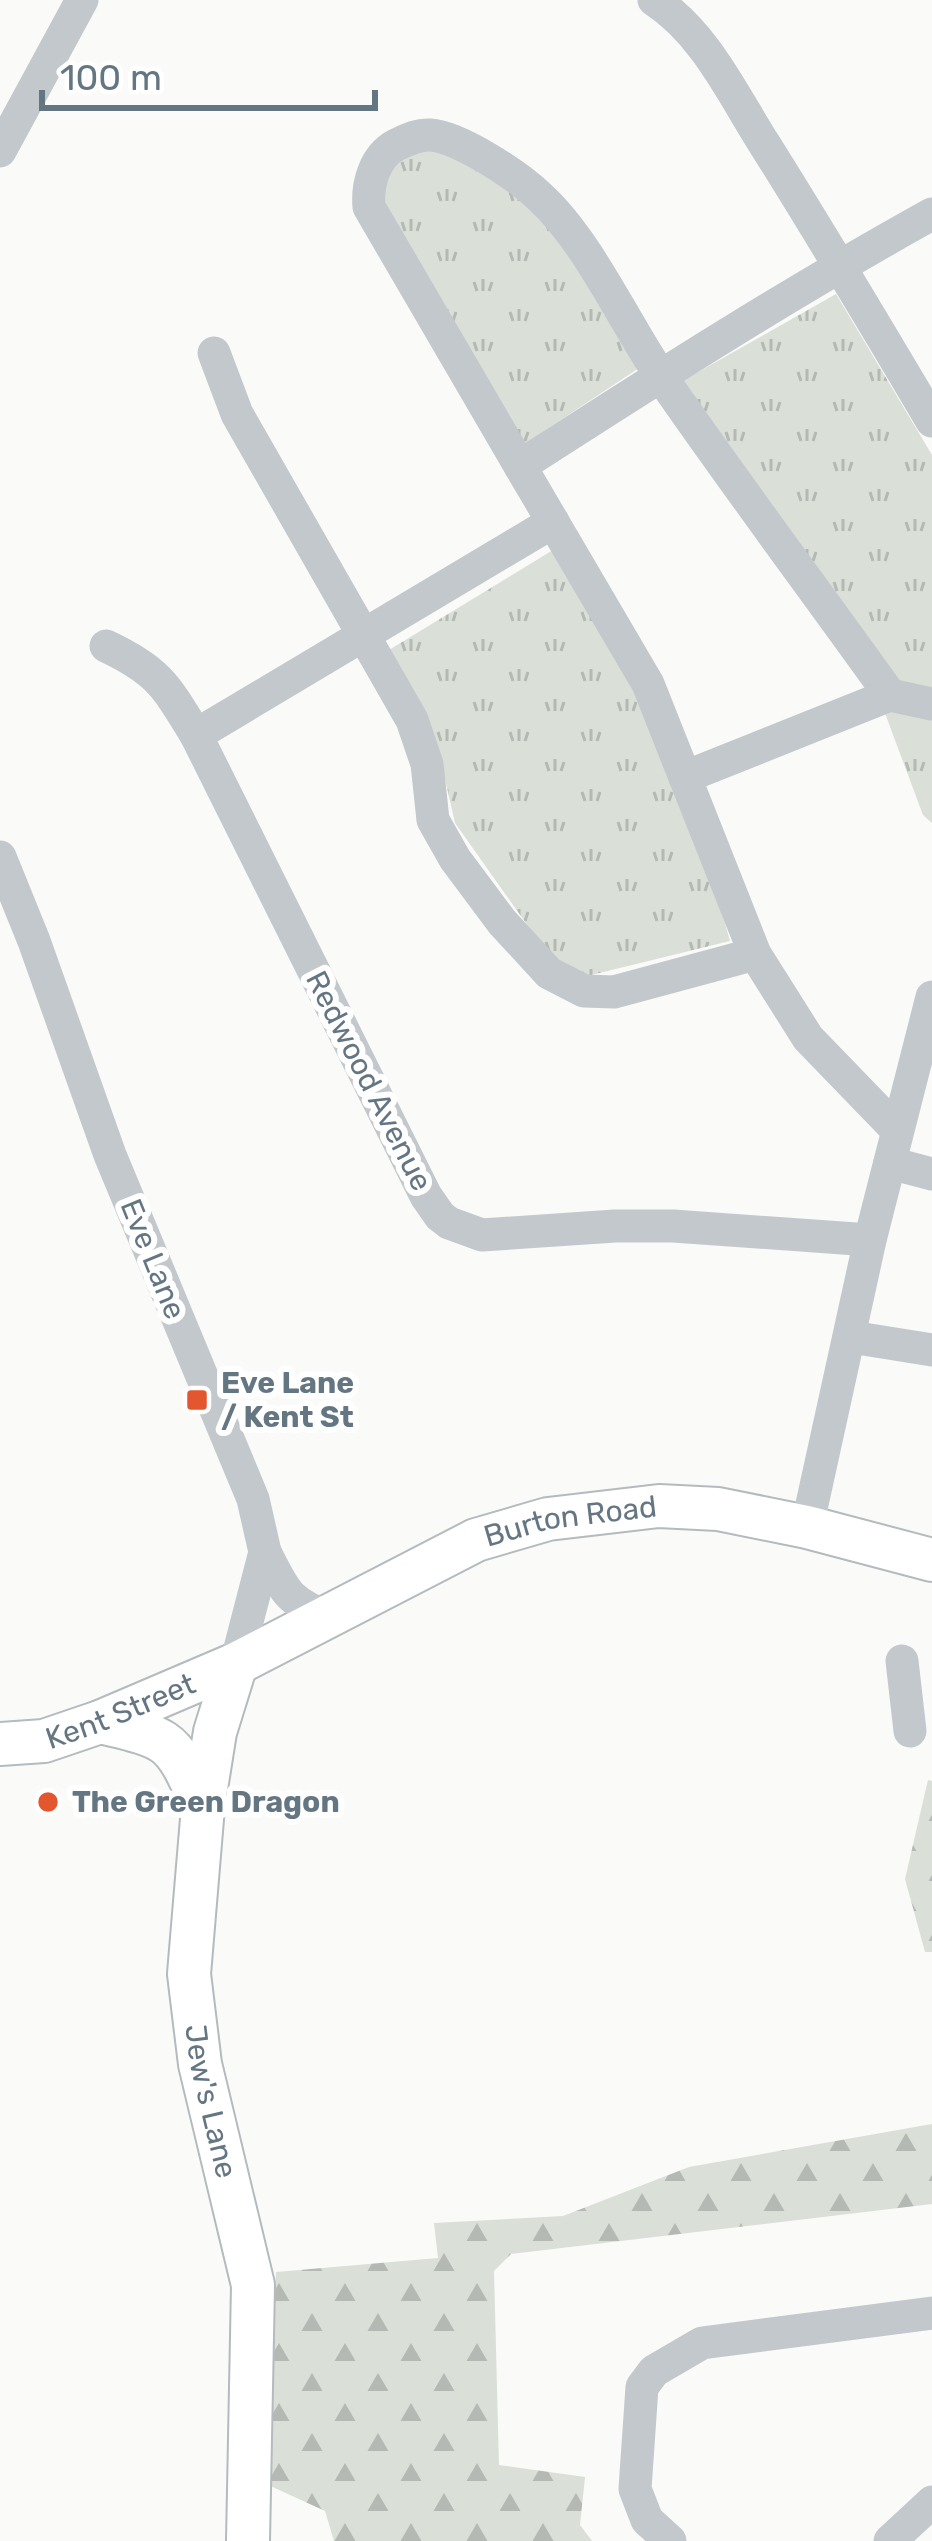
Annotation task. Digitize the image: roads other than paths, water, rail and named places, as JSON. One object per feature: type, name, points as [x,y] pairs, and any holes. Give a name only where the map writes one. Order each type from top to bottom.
[{"type":"main road","name":"Burton Road","points":[[236,1664],[476,1540],[548,1519],[659,1506],[718,1509],[932,1560]]},
{"type":"main road","name":"Kent Street","points":[[0,1744],[44,1741],[236,1664]]},
{"type":"main road","name":"Jew's Lane","points":[[236,1664],[215,1732],[203,1807],[189,1974],[200,2064],[254,2285],[248,2541]]},
{"type":"main road","points":[[100,1722],[166,1744],[203,1807]]},
{"type":"street","points":[[0,151],[82,0]]},
{"type":"street","points":[[654,0],[701,44],[932,421]]},
{"type":"street","points":[[890,695],[660,375],[568,227],[542,198],[508,171],[449,140],[428,134],[388,149],[367,188],[369,207],[648,685],[755,954],[808,1038],[894,1147],[932,1174]]},
{"type":"street","points":[[520,466],[660,375],[932,214]]},
{"type":"street","points":[[214,353],[237,414],[412,720],[427,764],[433,820],[455,860],[502,922],[549,973],[584,991],[614,992],[755,954]]},
{"type":"street","points":[[196,735],[553,522]]},
{"type":"street","name":"Redwood Avenue","points":[[106,646],[140,662],[167,686],[196,735],[426,1196],[449,1223],[482,1235],[673,1226],[870,1240]]},
{"type":"street","points":[[685,777],[890,695],[932,704]]},
{"type":"street","name":"Eve Lane","points":[[0,857],[110,1155],[253,1499],[265,1552],[236,1664]]},
{"type":"street","points":[[807,1527],[870,1240],[932,997]]},
{"type":"street","points":[[851,1337],[932,1350]]},
{"type":"street","points":[[265,1552],[286,1592],[305,1608],[331,1618]]},
{"type":"street","points":[[910,1731],[913,1682]]},
{"type":"street","points":[[649,2534],[635,2489],[642,2387],[654,2371],[702,2344],[932,2314]]},
{"type":"street","points":[[890,2541],[932,2502]]},
{"type":"place","name":"Eve Lane / Kent St","points":[[197,1400]]},
{"type":"place","name":"The Green Dragon","points":[[48,1802]]}]
